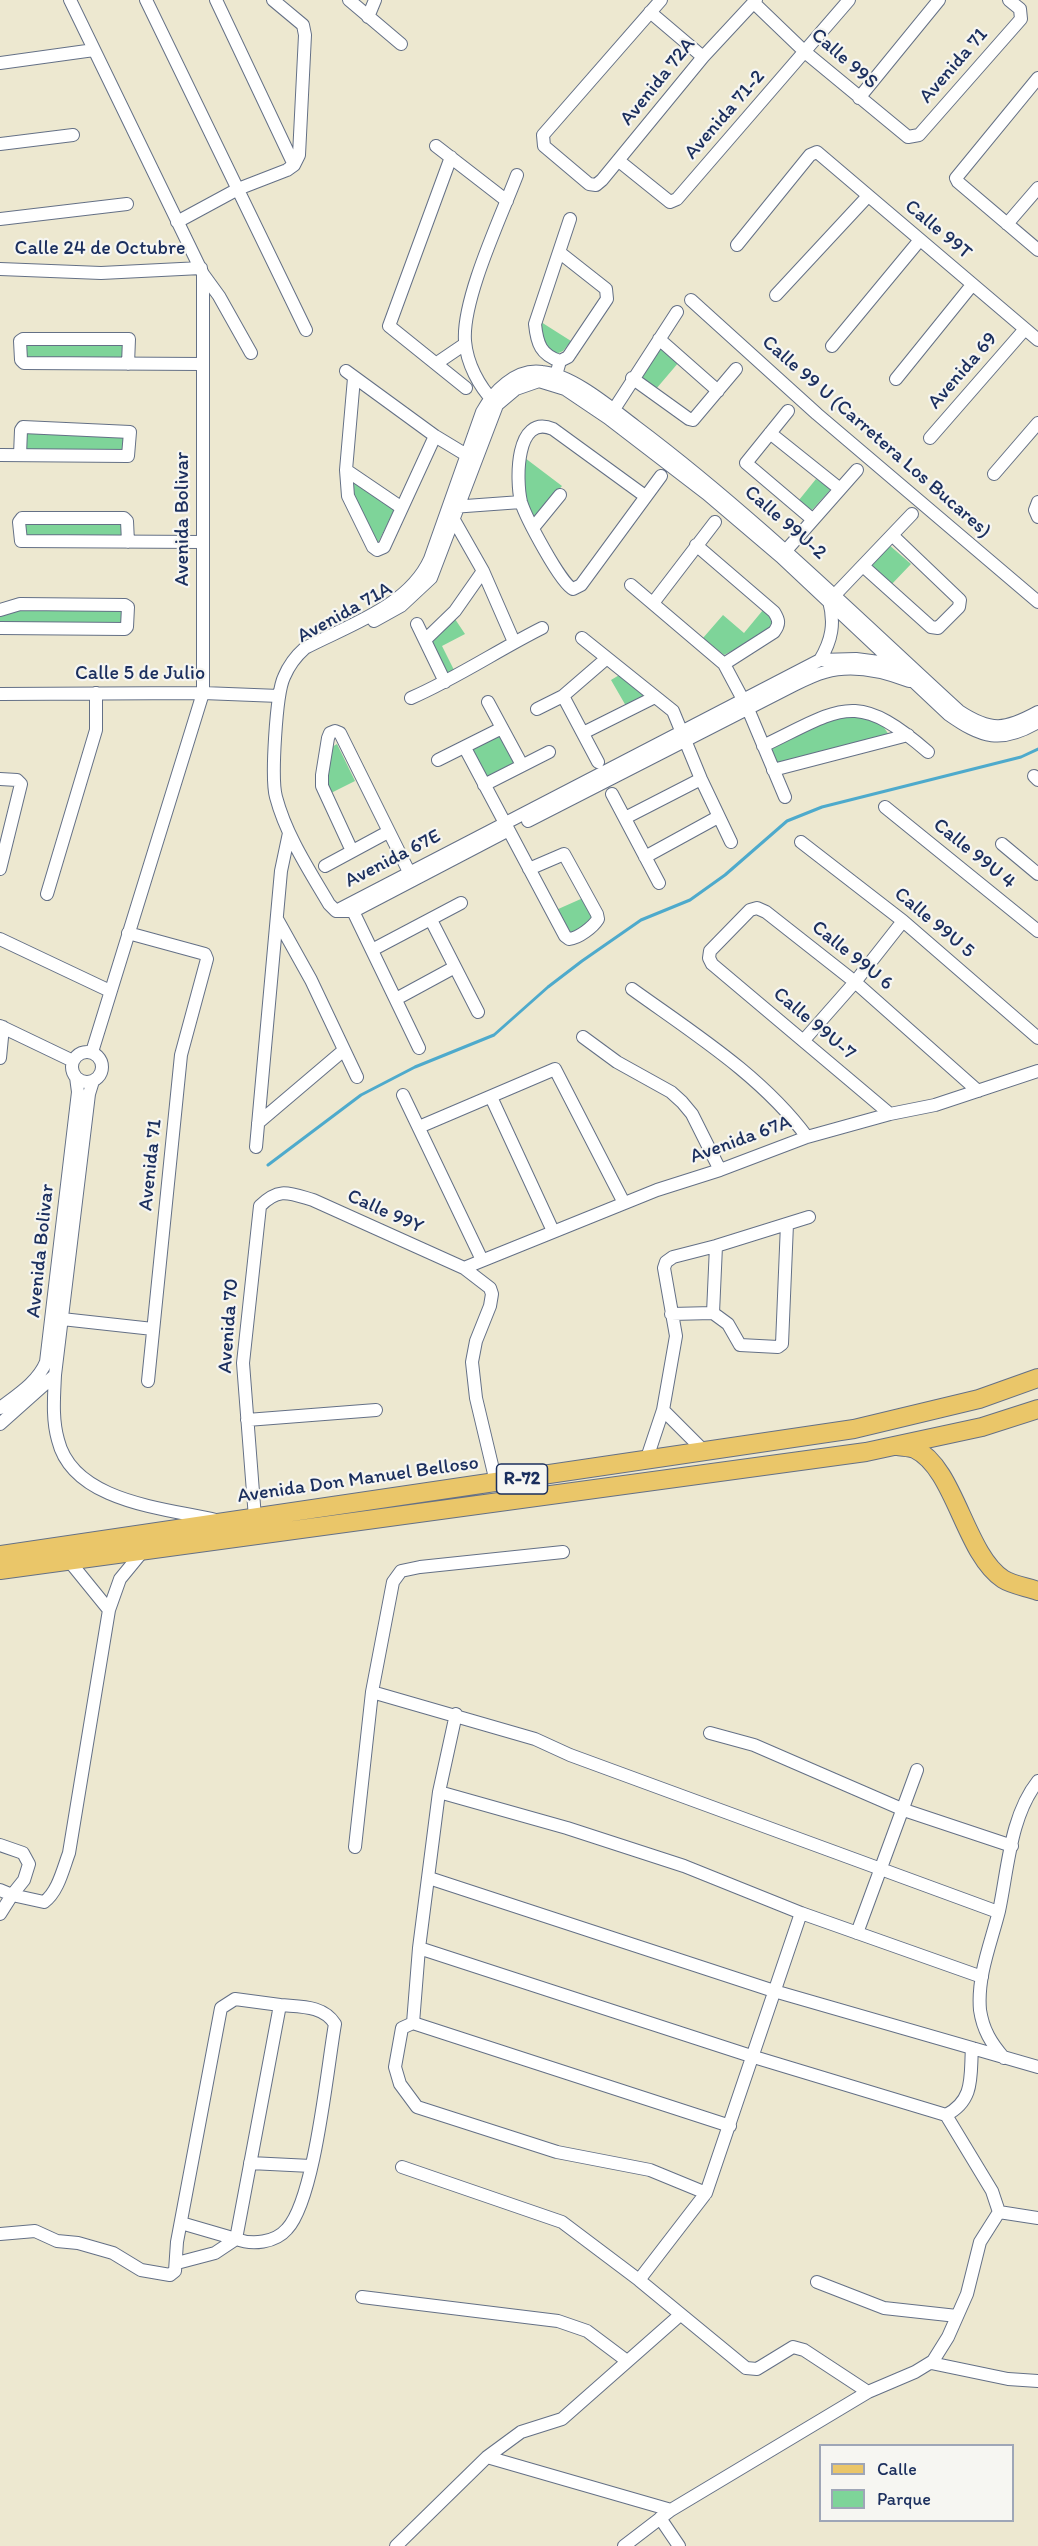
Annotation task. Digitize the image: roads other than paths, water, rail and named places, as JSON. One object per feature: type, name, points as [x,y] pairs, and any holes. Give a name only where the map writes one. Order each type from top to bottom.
[{"type":"main road","name":"Avenida Don Manuel Belloso","points":[[0,1555],[854,1429],[979,1398],[1038,1378]]},
{"type":"main road","name":"Avenida Don Manuel Belloso","points":[[0,1570],[844,1455],[982,1427],[1038,1409]]},
{"type":"main road","points":[[895,1446],[915,1449],[933,1466],[954,1500],[981,1556],[1003,1579],[1038,1591]]},
{"type":"street","name":"Avenida Bolivar","points":[[70,0],[202,271],[203,693],[92,1052]]},
{"type":"street","points":[[146,0],[306,330]]},
{"type":"street","points":[[216,0],[294,165]]},
{"type":"street","points":[[177,222],[238,189],[287,170],[294,165],[299,155],[305,35],[303,26],[273,0]]},
{"type":"street","points":[[349,0],[401,44]]},
{"type":"street","points":[[368,17],[375,0]]},
{"type":"street","points":[[661,0],[650,12],[703,57]]},
{"type":"street","name":"Avenida 71-2","points":[[619,161],[661,196],[670,202],[677,200],[849,0]]},
{"type":"street","points":[[859,98],[939,0]]},
{"type":"street","name":"Avenida 71","points":[[914,137],[919,135],[1021,19],[1020,9],[1009,0]]},
{"type":"street","name":"Avenida 72A","points":[[650,12],[543,135],[544,146],[589,184],[596,185],[602,180],[703,57],[755,2]]},
{"type":"street","name":"Calle 99S","points":[[755,2],[806,52],[859,98],[908,136],[914,137]]},
{"type":"street","points":[[0,63],[94,50]]},
{"type":"street","points":[[1038,78],[958,173],[958,182],[1038,250]]},
{"type":"street","points":[[0,144],[73,135]]},
{"type":"street","points":[[436,146],[507,201]]},
{"type":"street","name":"Calle 99T","points":[[737,245],[812,152],[818,152],[919,241],[1038,340]]},
{"type":"street","points":[[451,157],[389,322],[392,331],[437,363],[466,388]]},
{"type":"street","points":[[494,401],[476,379],[465,344],[471,299],[517,175]]},
{"type":"street","points":[[1007,224],[1038,188]]},
{"type":"street","points":[[776,295],[868,196]]},
{"type":"street","points":[[0,219],[127,204]]},
{"type":"street","points":[[559,252],[608,293],[607,298],[568,357],[560,361],[550,358],[542,351],[537,339],[535,324],[559,252],[570,219]]},
{"type":"street","points":[[832,346],[919,241]]},
{"type":"street","name":"Calle 24 de Octubre","points":[[0,269],[101,273],[202,271]]},
{"type":"street","points":[[202,271],[251,353]]},
{"type":"street","points":[[896,379],[972,285]]},
{"type":"street","name":"Calle 99 U (Carretera Los Bucares)","points":[[691,300],[817,414],[1038,602]]},
{"type":"street","points":[[611,414],[632,378],[677,312]]},
{"type":"street","name":"Avenida 69","points":[[930,438],[1025,329]]},
{"type":"street","points":[[128,364],[129,339],[23,339],[20,341],[21,360],[24,363],[128,364],[202,364]]},
{"type":"street","points":[[659,339],[718,391]]},
{"type":"street","points":[[437,363],[465,344]]},
{"type":"street","points":[[555,379],[560,361]]},
{"type":"street","points":[[632,378],[688,419],[697,417],[736,369]]},
{"type":"street","points":[[435,436],[384,547],[377,550],[350,504],[346,470],[350,374],[435,436],[470,458]]},
{"type":"street","name":"Calle 99U-2","points":[[494,401],[510,381],[525,374],[555,379],[611,414],[706,480],[916,678],[948,714],[968,728],[987,731]]},
{"type":"street","name":"Avenida 71A","points":[[279,696],[284,676],[294,658],[305,648],[397,599],[418,579],[451,513],[470,458],[494,401]]},
{"type":"street","points":[[788,411],[746,463],[812,519]]},
{"type":"street","points":[[994,474],[1038,423]]},
{"type":"street","points":[[0,455],[128,456],[130,432],[23,427],[20,455]]},
{"type":"street","points":[[645,496],[552,429],[541,427],[531,431],[523,443],[519,456],[521,502],[564,583],[573,589],[582,585],[661,476]]},
{"type":"street","points":[[770,433],[840,489]]},
{"type":"street","points":[[346,470],[402,508]]},
{"type":"street","points":[[784,553],[857,470]]},
{"type":"street","points":[[533,528],[560,495]]},
{"type":"street","points":[[514,642],[483,571],[451,513],[521,502]]},
{"type":"street","points":[[1038,502],[1035,510],[1038,517]]},
{"type":"street","points":[[820,660],[827,649],[832,632],[832,598],[912,514]]},
{"type":"street","points":[[128,542],[127,521],[124,518],[22,518],[19,522],[21,541],[128,542],[203,542]]},
{"type":"street","points":[[653,603],[715,522]]},
{"type":"street","points":[[863,566],[932,627],[938,628],[959,607],[960,600],[892,535]]},
{"type":"street","points":[[696,545],[774,612],[778,619],[779,626],[774,632],[724,664]]},
{"type":"street","points":[[425,640],[454,611],[483,571]]},
{"type":"street","points":[[632,585],[724,664],[746,705],[785,796]]},
{"type":"street","name":"Calle 99U-2","points":[[832,598],[895,665],[916,678]]},
{"type":"street","points":[[0,609],[20,604],[125,605],[128,607],[128,627],[125,629],[0,628]]},
{"type":"street","points":[[417,624],[445,682]]},
{"type":"street","points":[[411,698],[445,682],[542,628]]},
{"type":"street","points":[[582,638],[673,711],[701,779],[731,842]]},
{"type":"street","points":[[537,709],[563,696],[607,658]]},
{"type":"street","name":"Avenida 67E","points":[[746,705],[820,660],[856,659],[895,665]]},
{"type":"street","name":"Avenida 67E","points":[[289,833],[329,904],[336,911],[351,907],[412,877],[746,705],[826,671],[856,669],[916,678]]},
{"type":"street","points":[[46,894],[96,730],[96,693]]},
{"type":"street","name":"Calle 5 de Julio","points":[[0,694],[203,693],[279,696]]},
{"type":"street","points":[[256,1147],[281,871],[289,833],[274,793],[279,696]]},
{"type":"street","points":[[563,696],[598,762]]},
{"type":"street","points":[[583,733],[655,697]]},
{"type":"street","points":[[488,702],[522,765]]},
{"type":"street","points":[[763,746],[830,714],[852,709],[889,721],[928,752]]},
{"type":"street","points":[[987,731],[1018,723],[1038,712]]},
{"type":"street","points":[[987,731],[1005,736],[1022,732],[1038,722]]},
{"type":"street","points":[[438,760],[502,728]]},
{"type":"street","points":[[352,851],[322,786],[330,733],[340,733],[412,877]]},
{"type":"street","points":[[773,770],[908,735]]},
{"type":"street","points":[[465,748],[529,869],[569,939],[574,939],[596,923],[597,914],[564,854],[529,869]]},
{"type":"street","points":[[484,785],[549,752]]},
{"type":"street","points":[[0,779],[17,780],[21,784],[0,869]]},
{"type":"street","points":[[625,818],[701,779]]},
{"type":"street","points":[[612,794],[659,883]]},
{"type":"street","name":"Calle 99U 4","points":[[885,807],[1038,931]]},
{"type":"street","points":[[645,857],[718,817]]},
{"type":"street","points":[[325,866],[388,832]]},
{"type":"street","name":"Calle 99U 5","points":[[801,842],[903,921],[1038,1038]]},
{"type":"street","points":[[1002,844],[1038,874]]},
{"type":"street","points":[[372,950],[461,903]]},
{"type":"street","points":[[351,907],[419,1048]]},
{"type":"street","name":"Calle 99U 6","points":[[712,964],[709,958],[710,951],[739,919],[750,910],[757,908],[855,982],[929,1045],[978,1091]]},
{"type":"street","points":[[277,919],[306,969],[357,1077]]},
{"type":"street","points":[[430,920],[478,1012]]},
{"type":"street","points":[[804,1040],[855,982],[903,921]]},
{"type":"street","name":"Avenida 71","points":[[128,933],[206,956],[182,1054],[148,1381]]},
{"type":"street","points":[[0,939],[110,991]]},
{"type":"street","name":"Calle 99U-7","points":[[712,964],[890,1114]]},
{"type":"street","points":[[396,999],[455,967]]},
{"type":"street","points":[[632,988],[749,1077],[783,1109],[807,1137]]},
{"type":"street","points":[[0,1058],[2,1026],[73,1061]]},
{"type":"street","points":[[583,1037],[616,1062],[671,1092],[682,1102],[692,1114],[720,1170]]},
{"type":"street","points":[[258,1123],[344,1050]]},
{"type":"street","points":[[92,1052],[99,1056],[103,1064],[100,1076],[93,1081],[84,1082],[76,1077],[72,1070],[73,1061],[79,1053],[92,1052]]},
{"type":"street","points":[[419,1128],[555,1069],[624,1203]]},
{"type":"street","name":"Avenida 67A","points":[[464,1268],[657,1190],[720,1170],[807,1137],[890,1114],[935,1105],[1038,1071]]},
{"type":"street","name":"Avenida Bolivar","points":[[0,1408],[36,1379],[46,1362],[78,1092],[76,1077]]},
{"type":"street","points":[[93,1081],[89,1094],[55,1376],[54,1418],[58,1443],[75,1472],[95,1487],[116,1497],[225,1522]]},
{"type":"street","points":[[403,1095],[482,1260]]},
{"type":"street","points":[[491,1097],[552,1231]]},
{"type":"street","name":"Calle 99Y","points":[[289,1193],[313,1200],[464,1268],[490,1288],[492,1294],[490,1306],[476,1341],[472,1362],[476,1398],[496,1482]]},
{"type":"street","name":"Avenida 70","points":[[255,1518],[243,1363],[260,1206],[272,1194],[289,1193]]},
{"type":"street","points":[[646,1461],[663,1410],[676,1336],[664,1268],[666,1262],[673,1257],[809,1217]]},
{"type":"street","points":[[671,1314],[713,1313],[728,1324],[740,1345],[778,1347],[782,1344],[787,1224]]},
{"type":"street","points":[[713,1313],[716,1246]]},
{"type":"street","points":[[62,1319],[153,1329]]},
{"type":"street","points":[[0,1424],[55,1376]]},
{"type":"street","points":[[247,1420],[376,1410]]},
{"type":"street","points":[[663,1410],[704,1451]]},
{"type":"street","points":[[6,1892],[44,1902],[48,1900],[61,1874],[69,1853],[109,1610],[120,1579],[143,1550]]},
{"type":"street","points":[[355,1847],[372,1692],[393,1582],[401,1571],[420,1567],[563,1552]]},
{"type":"street","points":[[70,1562],[109,1610]]},
{"type":"street","points":[[372,1692],[456,1714],[535,1739],[570,1755],[999,1912]]},
{"type":"street","points":[[413,2023],[419,1948],[439,1792],[456,1714]]},
{"type":"street","points":[[710,1733],[754,1745],[904,1810],[1012,1846]]},
{"type":"street","points":[[857,1933],[917,1770]]},
{"type":"street","points":[[1004,2058],[988,2039],[982,2022],[980,1996],[982,1977],[1022,1810],[1038,1781]]},
{"type":"street","points":[[439,1792],[567,1828],[684,1866],[801,1913],[982,1977]]},
{"type":"street","points":[[0,1845],[23,1853],[29,1864],[24,1880],[6,1892],[0,1914]]},
{"type":"street","points":[[429,1878],[774,1990],[1038,2067]]},
{"type":"street","points":[[639,2280],[706,2193],[801,1913]]},
{"type":"street","points":[[419,1948],[754,2057],[946,2115],[992,2191],[999,2212]]},
{"type":"street","points":[[0,2234],[35,2231],[57,2241],[78,2243],[113,2253],[141,2270],[170,2275],[175,2271],[177,2263],[177,2242],[221,2008],[235,1999],[311,2008],[329,2014],[335,2024],[311,2166],[298,2213],[287,2229],[277,2237],[257,2242],[236,2239],[181,2223]]},
{"type":"street","points":[[177,2263],[215,2253],[236,2239],[280,2006]]},
{"type":"street","points":[[706,2193],[650,2170],[557,2152],[417,2107],[400,2084],[395,2067],[402,2028],[413,2023],[730,2126]]},
{"type":"street","points":[[946,2115],[958,2109],[968,2095],[972,2048]]},
{"type":"street","points":[[250,2163],[311,2166]]},
{"type":"street","points":[[402,2167],[562,2222],[639,2280],[746,2368],[757,2369],[793,2347],[804,2350],[868,2392]]},
{"type":"street","points":[[999,2212],[1038,2218]]},
{"type":"street","points":[[624,2546],[671,2510],[868,2392],[931,2363],[948,2337],[968,2294],[980,2242],[999,2212]]},
{"type":"street","points":[[817,2282],[884,2308],[957,2316]]},
{"type":"street","points":[[362,2297],[558,2320],[587,2331],[627,2361]]},
{"type":"street","points":[[396,2546],[487,2457],[521,2432],[562,2419],[680,2315]]},
{"type":"street","points":[[931,2363],[1008,2379],[1038,2381]]},
{"type":"street","points":[[487,2457],[671,2510]]},
{"type":"street","points":[[660,2518],[679,2546]]},
{"type":"waterway","points":[[268,1165],[361,1095],[415,1067],[494,1035],[548,987],[582,961],[641,920],[690,900],[725,875],[787,821],[822,807],[1021,757],[1038,749]]}]
